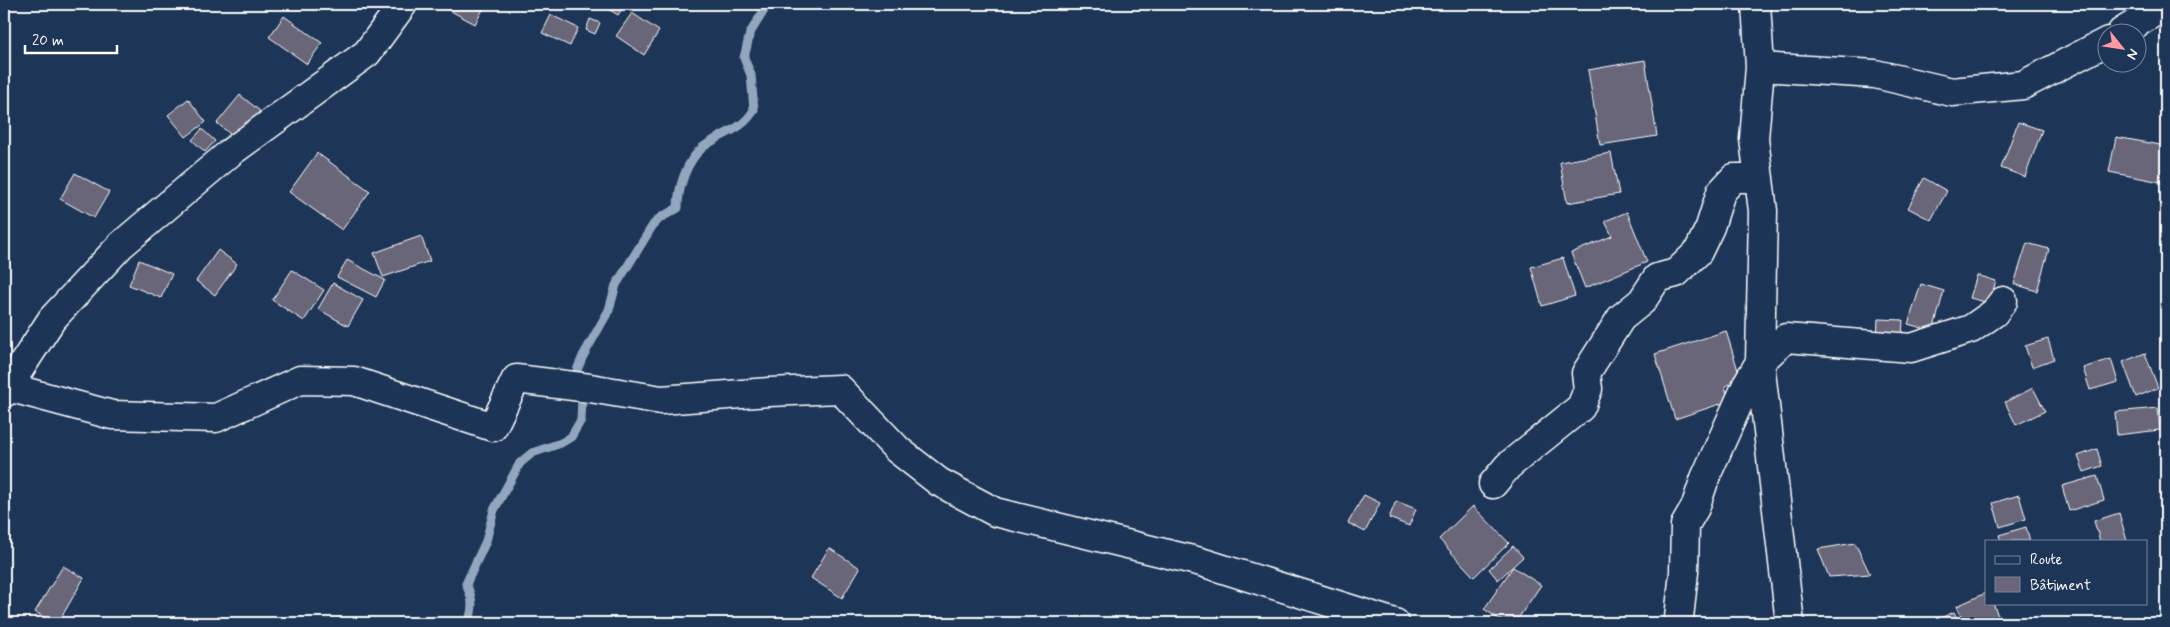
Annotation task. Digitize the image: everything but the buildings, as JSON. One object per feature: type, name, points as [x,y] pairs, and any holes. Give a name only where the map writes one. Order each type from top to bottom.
[{"type":"street","points":[[403,4],[367,53],[231,152],[121,245],[52,319],[6,390],[112,415],[216,418],[300,380],[354,381],[492,427],[516,379],[590,388],[661,400],[840,389],[898,450],[939,482],[995,512],[1201,562],[1395,623]]},
{"type":"street","points":[[1756,4],[1760,67],[1754,139],[1764,211],[1760,362],[1790,623]]},
{"type":"street","points":[[2138,22],[2166,5]]},
{"type":"street","points":[[1760,67],[1875,74],[1952,92],[2024,85],[2098,46]]},
{"type":"street","points":[[1493,484],[1508,466],[1581,407],[1588,389],[1586,373],[1622,318],[1642,302],[1658,278],[1676,272],[1698,252],[1710,227],[1721,192],[1734,178],[1760,178]]},
{"type":"street","points":[[1679,618],[1684,572],[1685,525],[1695,508],[1705,478],[1713,463],[1727,426],[1760,362],[1786,338],[1911,348],[1971,329],[1994,313],[2003,300]]},
{"type":"waterway","points":[[468,623],[472,603],[466,584],[486,541],[494,510],[520,463],[532,453],[561,443],[571,437],[581,420],[582,397],[577,387],[577,370],[609,310],[616,285],[653,225],[660,218],[678,208],[679,192],[684,176],[696,154],[709,143],[737,128],[754,110],[751,75],[744,58],[750,33],[768,4]]}]
